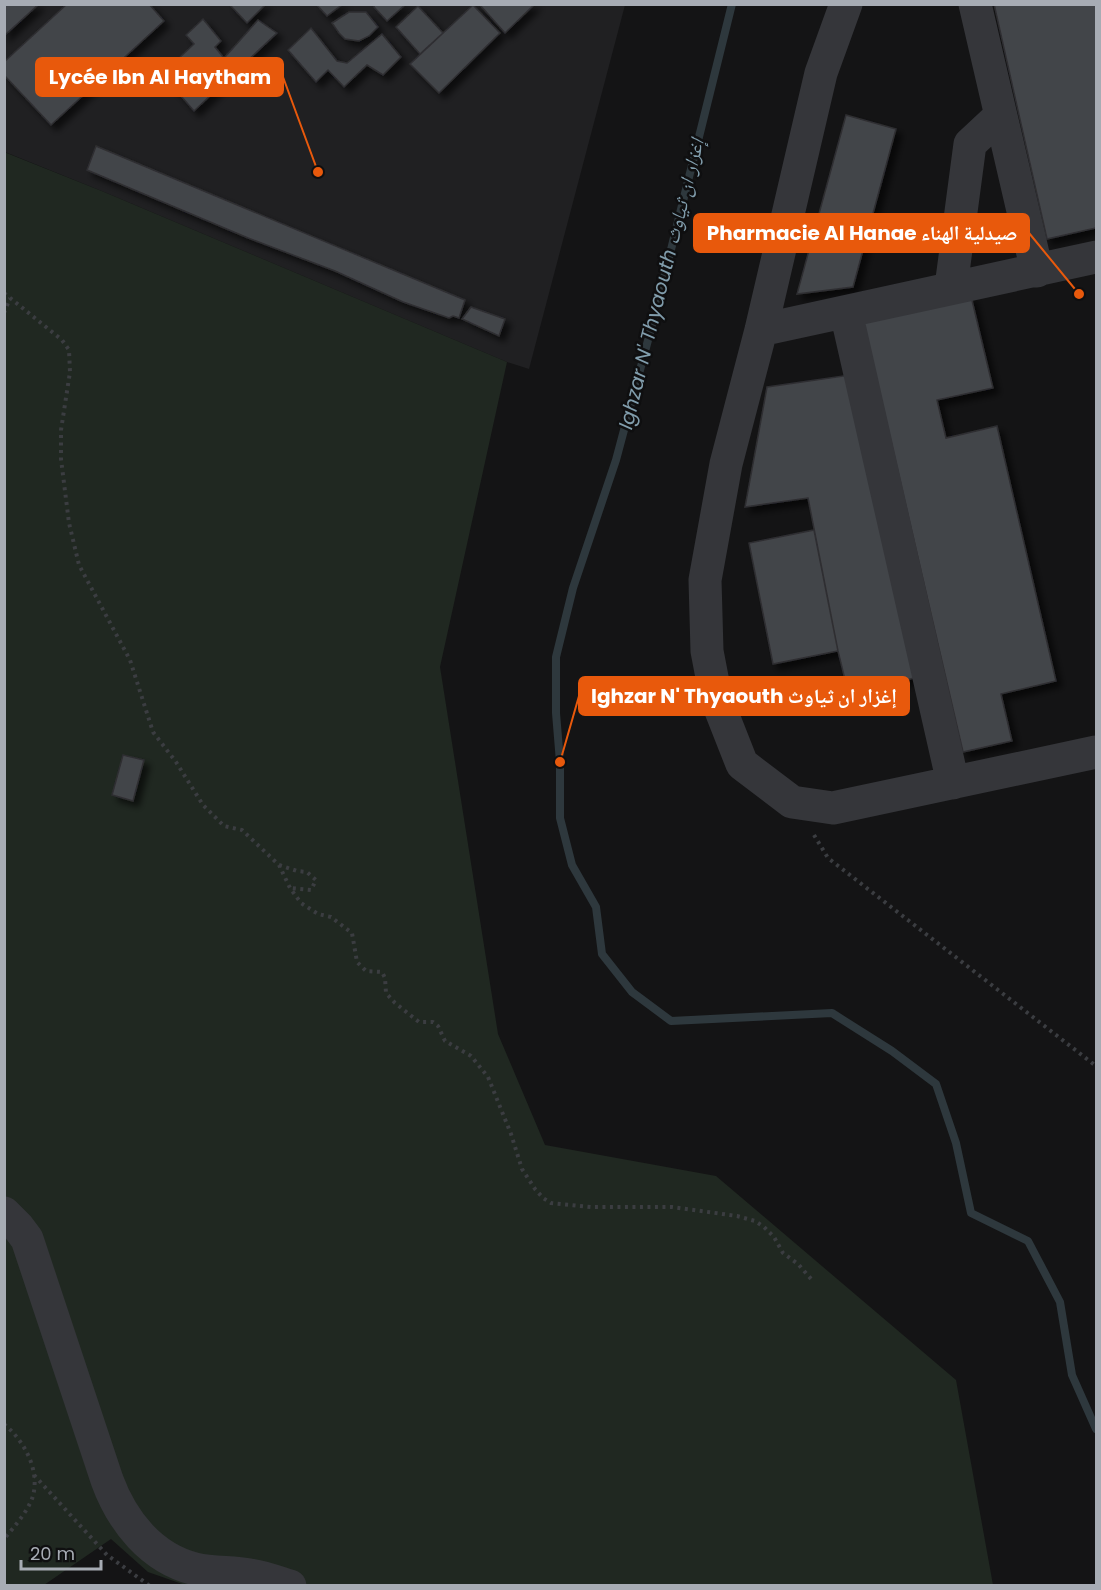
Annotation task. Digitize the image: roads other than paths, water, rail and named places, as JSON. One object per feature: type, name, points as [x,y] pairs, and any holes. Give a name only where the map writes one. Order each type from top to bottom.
[{"type":"street","points":[[846,4],[821,73],[761,330],[726,464],[705,580],[706,651],[716,698],[742,764],[792,802],[833,808],[1096,752]]},
{"type":"street","points":[[975,4],[1037,271]]},
{"type":"street","points":[[951,287],[970,144],[1000,116]]},
{"type":"street","points":[[761,330],[951,287],[1037,271],[1096,256]]},
{"type":"street","points":[[846,312],[952,783]]},
{"type":"street","points":[[4,1213],[27,1239],[107,1480],[121,1513],[130,1525],[143,1541],[176,1562],[195,1569],[252,1575],[290,1586]]},
{"type":"waterway","name":"Ighzar N' Thyaouth إغزار ان ثياوث","points":[[732,4],[655,314],[616,460],[573,588],[556,657],[560,818],[572,865],[596,907],[602,954],[632,992],[671,1021],[832,1013],[892,1051],[936,1084],[956,1143],[971,1213],[1028,1241],[1060,1302],[1072,1375],[1096,1429]]},
{"type":"place","name":"Lycée Ibn Al Haytham","points":[[318,172]]},
{"type":"place","name":"Pharmacie Al Hanae صيدلية الهناء","points":[[1079,294]]},
{"type":"place","name":"Ighzar N' Thyaouth إغزار ان ثياوث","points":[[560,762]]}]
